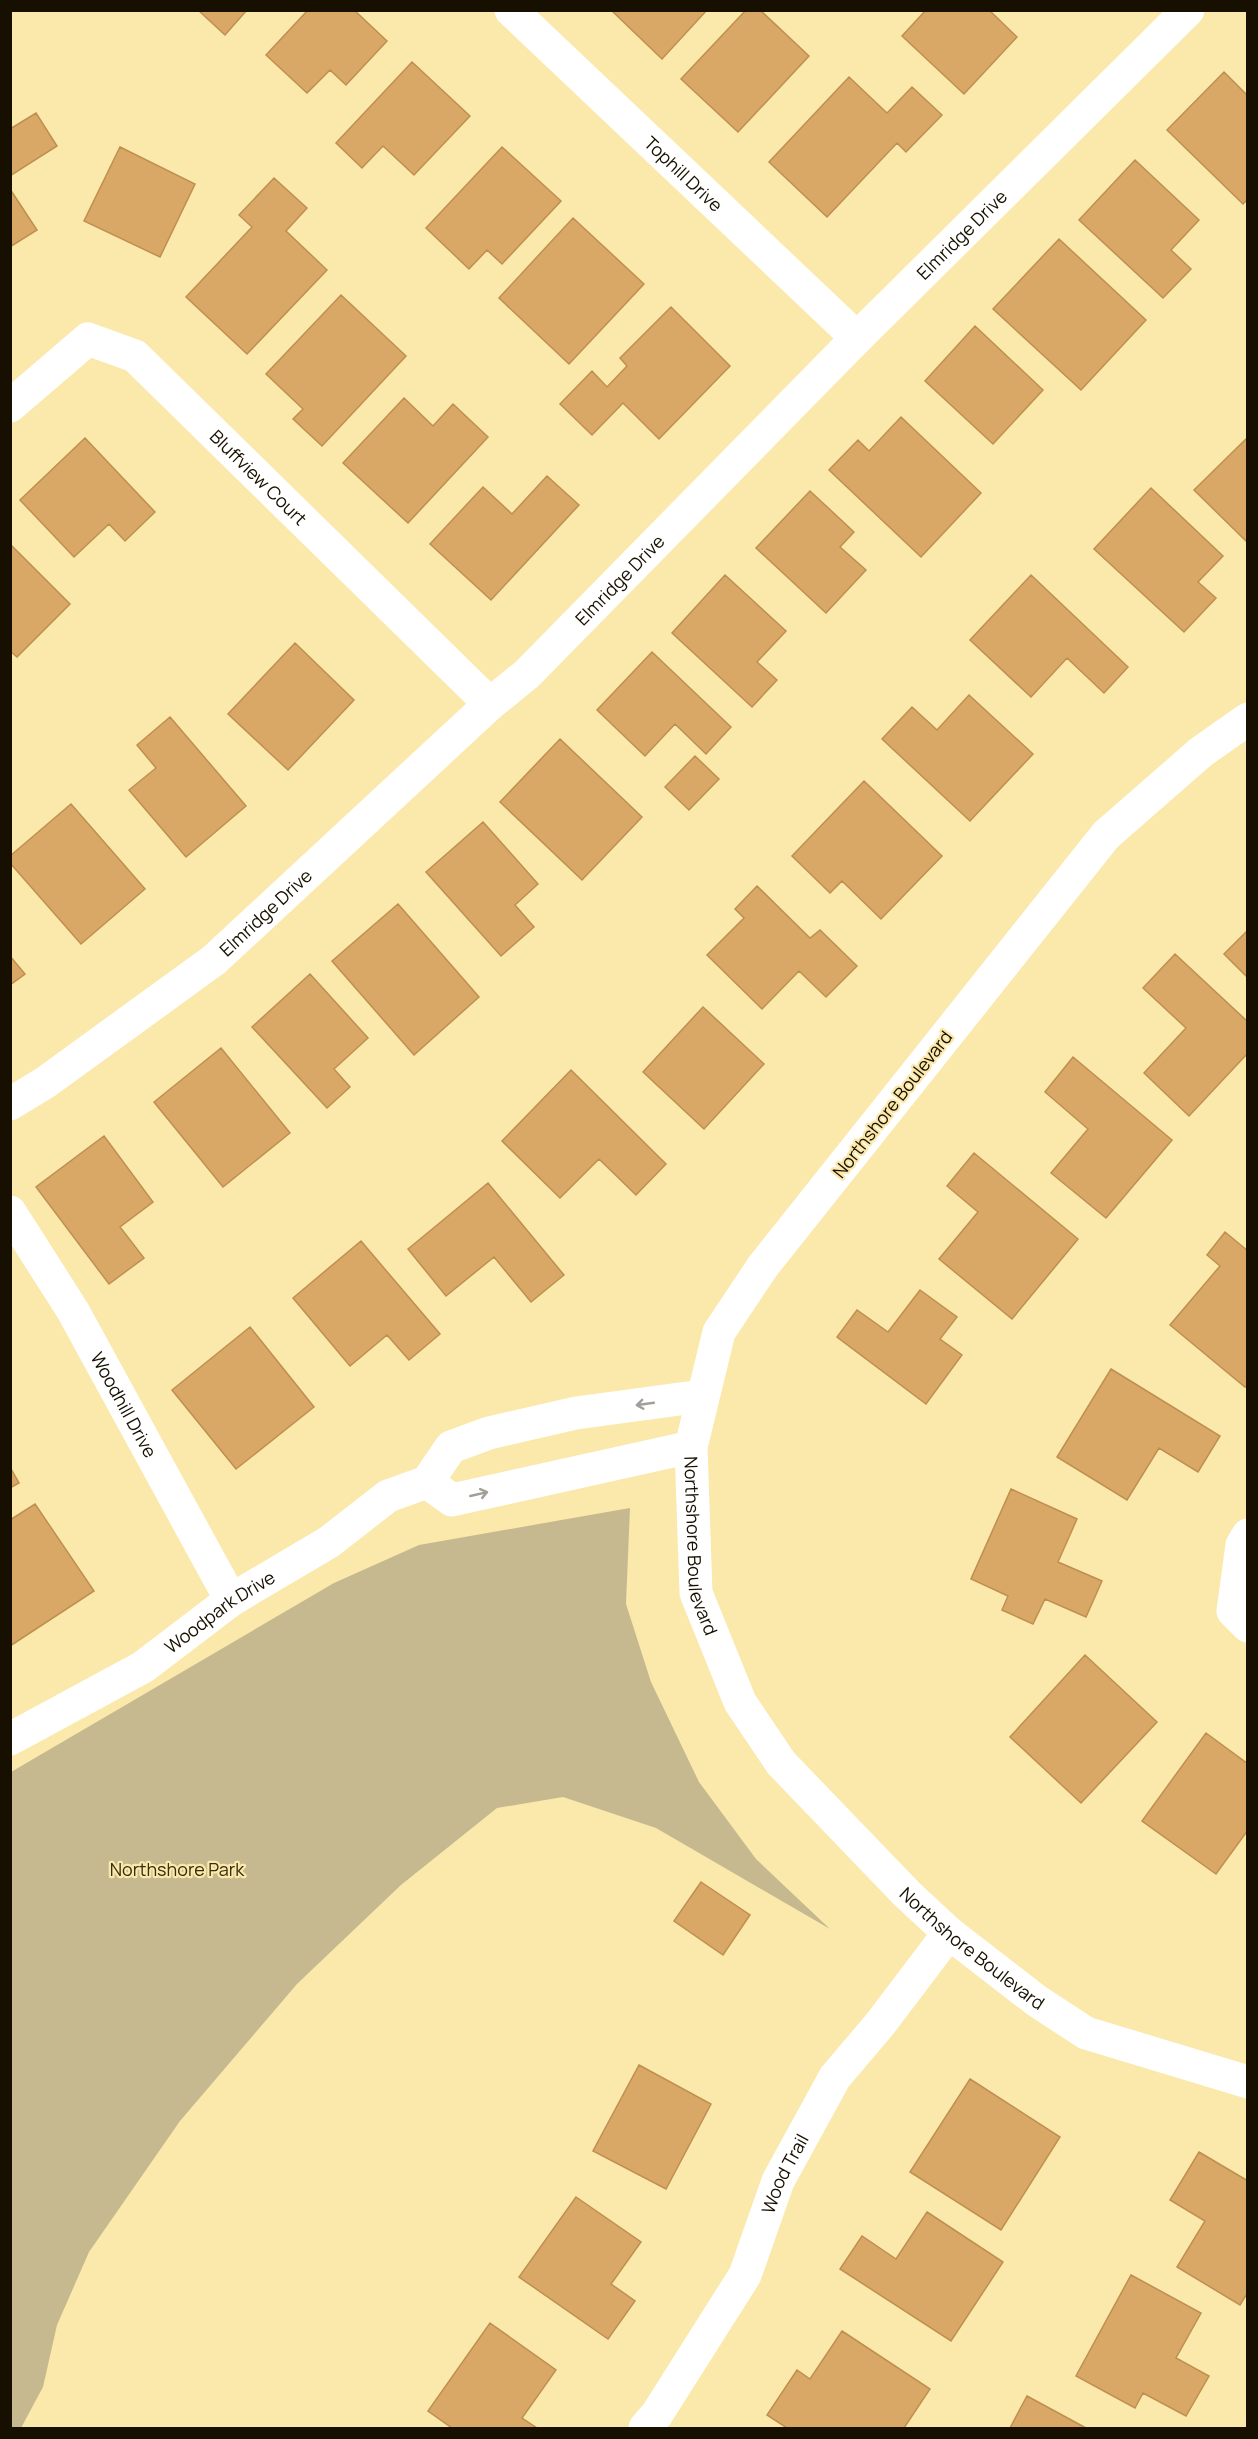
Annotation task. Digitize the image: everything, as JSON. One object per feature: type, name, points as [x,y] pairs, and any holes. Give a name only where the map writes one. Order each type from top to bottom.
[{"type":"street","name":"Tophill Drive","points":[[511,10],[857,338]]},
{"type":"street","name":"Elmridge Drive","points":[[10,1104],[46,1082],[214,960],[490,704],[527,674],[857,338],[1188,10]]},
{"type":"street","name":"Bluffview Court","points":[[10,406],[88,339],[135,356],[490,704]]},
{"type":"street","name":"Northshore Boulevard","points":[[1248,719],[1201,752],[1106,835],[764,1266],[719,1332],[691,1447],[696,1593],[740,1702],[782,1763],[907,1894],[949,1934],[1037,2001],[1086,2033],[1248,2082]]},
{"type":"street","name":"Woodhill Drive","points":[[10,1212],[74,1311],[231,1600]]},
{"type":"street","points":[[691,1447],[452,1500],[427,1482],[451,1447],[489,1433],[576,1413],[702,1396]]},
{"type":"street","name":"Woodpark Drive","points":[[10,1739],[143,1667],[231,1600],[329,1542],[388,1496],[427,1482]]},
{"type":"street","points":[[1240,1618],[1242,1545],[1248,1535]]},
{"type":"street","name":"Wood Trail","points":[[645,2428],[657,2414],[745,2275],[778,2181],[835,2077],[880,2024],[949,1934]]},
{"type":"green space","name":"Northshore Park","points":[[630,1508],[626,1604],[651,1682],[699,1782],[756,1859],[830,1929],[656,1828],[563,1797],[497,1808],[401,1885],[297,1984],[180,2121],[89,2252],[57,2325],[43,2387],[21,2428],[11,2428],[11,1772],[334,1583],[419,1545]]},
{"type":"building","points":[[198,10],[247,10],[225,35]]},
{"type":"building","points":[[308,10],[354,10],[387,41],[346,85],[330,70],[307,93],[266,55]]},
{"type":"building","points":[[611,10],[707,10],[662,59]]},
{"type":"building","points":[[746,10],[760,10],[809,56],[738,132],[681,79]]},
{"type":"building","points":[[926,10],[989,10],[1017,37],[964,94],[902,36]]},
{"type":"building","points":[[412,62],[470,116],[414,175],[383,146],[362,168],[336,143]]},
{"type":"building","points":[[1224,72],[1248,96],[1248,199],[1243,204],[1167,130]]},
{"type":"building","points":[[849,77],[887,113],[912,87],[942,115],[906,152],[897,143],[827,217],[769,162]]},
{"type":"building","points":[[36,113],[57,146],[10,176],[10,129]]},
{"type":"building","points":[[120,147],[195,184],[160,257],[84,221]]},
{"type":"building","points":[[502,147],[561,201],[502,264],[487,250],[469,269],[426,228]]},
{"type":"building","points":[[1135,160],[1199,220],[1171,250],[1191,269],[1163,298],[1079,220]]},
{"type":"building","points":[[274,178],[307,208],[286,231],[327,270],[247,354],[186,297],[252,227],[239,215]]},
{"type":"building","points":[[10,189],[37,230],[10,247]]},
{"type":"building","points":[[573,218],[644,284],[569,364],[499,298]]},
{"type":"building","points":[[1059,239],[1146,320],[1081,390],[993,309]]},
{"type":"building","points":[[341,295],[406,356],[322,446],[293,419],[303,409],[266,374]]},
{"type":"building","points":[[671,307],[730,366],[659,439],[623,403],[592,435],[560,404],[592,371],[607,387],[627,366],[620,358]]},
{"type":"building","points":[[975,326],[1043,390],[993,444],[925,381]]},
{"type":"building","points":[[404,398],[433,426],[453,404],[488,437],[408,523],[343,463]]},
{"type":"building","points":[[901,417],[981,493],[921,557],[829,470],[858,440],[869,451]]},
{"type":"building","points":[[1248,437],[1248,543],[1194,490]]},
{"type":"building","points":[[85,438],[155,512],[125,541],[109,524],[74,557],[20,500]]},
{"type":"building","points":[[547,476],[579,505],[491,600],[430,544],[483,487],[512,514]]},
{"type":"building","points":[[1151,488],[1223,556],[1198,582],[1216,598],[1184,632],[1094,549]]},
{"type":"building","points":[[810,491],[854,532],[840,547],[866,570],[826,613],[756,548]]},
{"type":"building","points":[[10,544],[70,604],[17,657],[10,651]]},
{"type":"building","points":[[725,575],[786,631],[757,662],[777,680],[752,707],[672,633]]},
{"type":"building","points":[[1031,575],[1128,667],[1104,693],[1067,658],[1031,697],[970,640]]},
{"type":"building","points":[[295,643],[354,700],[288,770],[228,714]]},
{"type":"building","points":[[652,652],[731,727],[706,754],[675,724],[645,756],[597,710]]},
{"type":"building","points":[[969,695],[1033,754],[970,821],[882,739],[912,707],[937,730]]},
{"type":"building","points":[[170,717],[246,806],[186,857],[129,790],[156,768],[137,745]]},
{"type":"building","points":[[560,739],[642,817],[582,880],[500,802]]},
{"type":"building","points":[[695,756],[719,779],[689,810],[665,787]]},
{"type":"building","points":[[864,781],[942,856],[881,919],[842,881],[830,893],[792,856]]},
{"type":"building","points":[[71,804],[145,889],[81,944],[10,863],[10,856]]},
{"type":"building","points":[[483,822],[538,884],[515,905],[534,927],[501,956],[426,872]]},
{"type":"building","points":[[757,886],[810,938],[820,930],[857,966],[826,997],[799,971],[762,1009],[707,955],[744,918],[735,909]]},
{"type":"building","points":[[398,904],[479,997],[414,1055],[332,961]]},
{"type":"building","points":[[1248,930],[1248,978],[1224,954]]},
{"type":"building","points":[[1175,954],[1248,1022],[1248,1053],[1189,1116],[1144,1073],[1186,1028],[1143,988]]},
{"type":"building","points":[[10,956],[25,974],[10,985]]},
{"type":"building","points":[[310,974],[368,1038],[334,1069],[350,1087],[327,1108],[252,1027]]},
{"type":"building","points":[[703,1007],[764,1064],[704,1129],[643,1072]]},
{"type":"building","points":[[221,1048],[290,1133],[223,1187],[154,1102]]},
{"type":"building","points":[[1073,1057],[1172,1140],[1106,1218],[1051,1173],[1088,1129],[1045,1092]]},
{"type":"building","points":[[571,1070],[666,1164],[636,1195],[599,1159],[560,1198],[502,1141]]},
{"type":"building","points":[[104,1136],[153,1202],[120,1227],[144,1258],[109,1284],[36,1187]]},
{"type":"building","points":[[974,1153],[1078,1239],[1012,1319],[939,1259],[978,1212],[947,1186]]},
{"type":"building","points":[[488,1183],[564,1275],[531,1302],[494,1257],[446,1296],[408,1249]]},
{"type":"building","points":[[1225,1232],[1248,1251],[1248,1385],[1245,1387],[1170,1325],[1220,1266],[1207,1255]]},
{"type":"building","points":[[361,1241],[440,1334],[409,1360],[387,1335],[350,1366],[293,1298]]},
{"type":"building","points":[[920,1290],[957,1317],[940,1339],[962,1355],[926,1404],[837,1337],[857,1310],[888,1332]]},
{"type":"building","points":[[250,1327],[314,1407],[236,1469],[172,1390]]},
{"type":"building","points":[[1111,1369],[1220,1436],[1198,1472],[1159,1448],[1127,1500],[1057,1457]]},
{"type":"building","points":[[10,1467],[19,1483],[10,1488]]},
{"type":"building","points":[[1011,1489],[1077,1519],[1058,1562],[1102,1581],[1086,1617],[1045,1599],[1033,1624],[1002,1610],[1008,1596],[971,1579]]},
{"type":"building","points":[[35,1504],[94,1591],[10,1646],[10,1520]]},
{"type":"building","points":[[1085,1655],[1157,1722],[1081,1803],[1010,1737]]},
{"type":"building","points":[[1206,1733],[1248,1764],[1248,1830],[1216,1874],[1142,1821]]},
{"type":"building","points":[[701,1882],[750,1915],[723,1955],[674,1921]]},
{"type":"building","points":[[639,2065],[711,2104],[666,2189],[593,2151]]},
{"type":"building","points":[[970,2079],[1060,2137],[1001,2230],[910,2172]]},
{"type":"building","points":[[1199,2152],[1248,2181],[1248,2292],[1240,2305],[1177,2267],[1205,2221],[1170,2200]]},
{"type":"building","points":[[576,2197],[641,2242],[611,2284],[635,2301],[608,2339],[519,2277]]},
{"type":"building","points":[[927,2212],[1003,2262],[951,2341],[840,2269],[862,2236],[896,2259]]},
{"type":"building","points":[[1131,2275],[1201,2313],[1176,2358],[1209,2376],[1186,2416],[1143,2393],[1135,2408],[1076,2376]]},
{"type":"building","points":[[490,2323],[556,2370],[522,2418],[537,2428],[452,2428],[428,2411]]},
{"type":"building","points":[[842,2331],[930,2389],[904,2428],[787,2428],[767,2415],[797,2370],[810,2379]]},
{"type":"building","points":[[1027,2396],[1086,2428],[1010,2428]]}]
